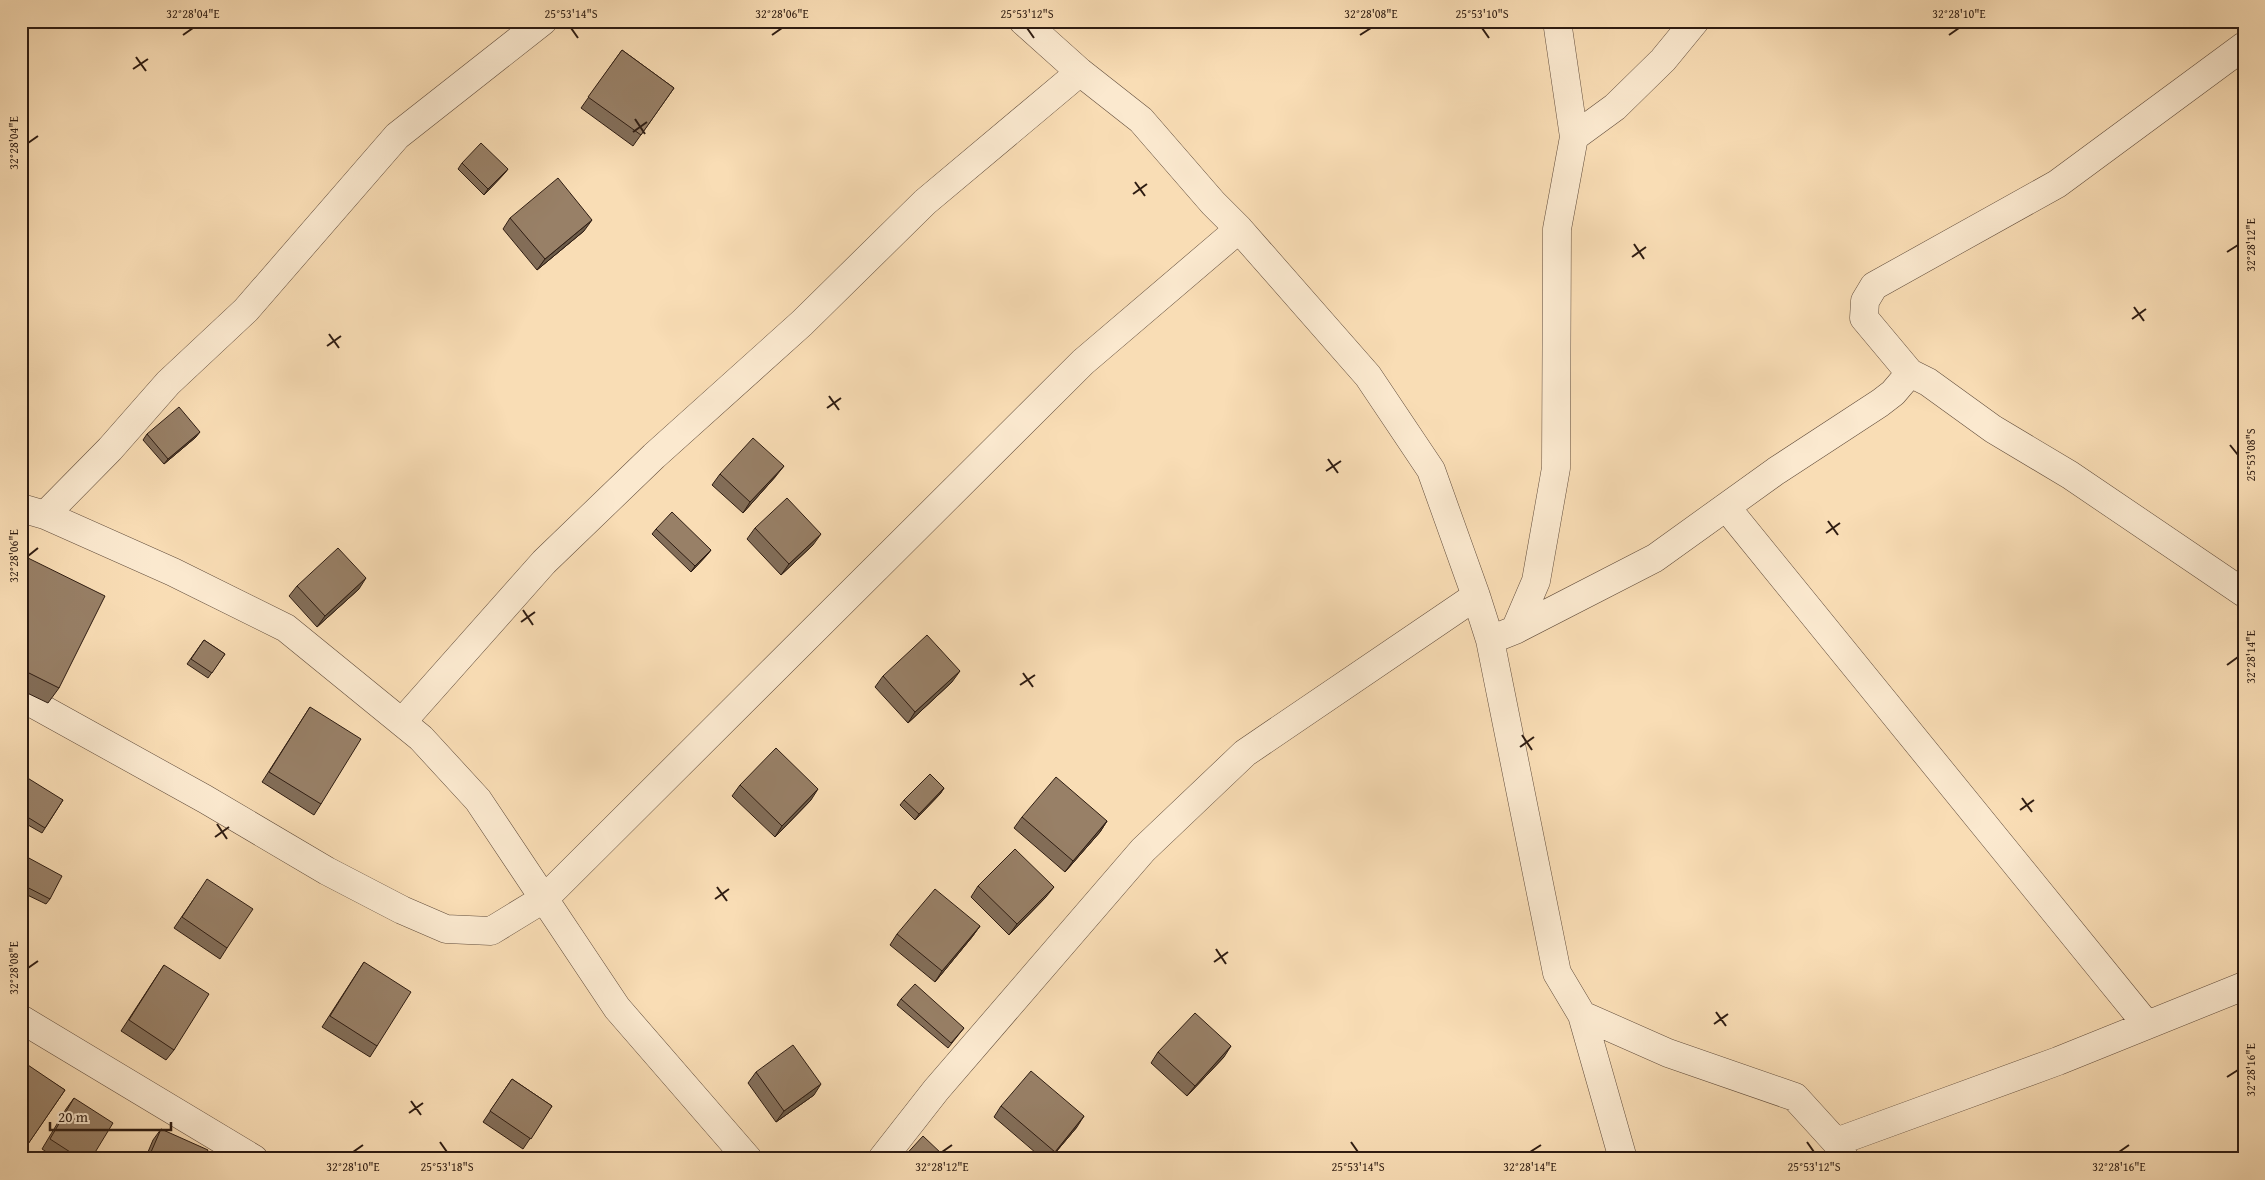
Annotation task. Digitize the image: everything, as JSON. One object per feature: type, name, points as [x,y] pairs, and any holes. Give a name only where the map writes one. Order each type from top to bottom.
[{"type":"street","points":[[543,21],[397,136],[246,310],[168,383],[110,449],[33,512],[173,572],[286,628],[421,738],[478,800],[617,1008],[748,1159]]},
{"type":"street","points":[[1023,21],[1080,72],[1141,120],[1368,376],[1431,470],[1490,640],[1556,974],[1582,1015],[1623,1159]]},
{"type":"street","points":[[1515,630],[1536,582],[1556,468],[1557,229],[1574,137],[1556,21]]},
{"type":"street","points":[[1574,137],[1615,107],[1663,60],[1695,21]]},
{"type":"street","points":[[2244,46],[2057,184],[1874,286],[1864,301],[1864,318],[1910,372],[1928,382],[1993,429],[2070,475],[2244,593]]},
{"type":"street","points":[[402,722],[544,562],[654,456],[802,322],[925,202],[1080,72]]},
{"type":"street","points":[[21,697],[205,799],[327,871],[402,910],[446,929],[492,931],[545,898],[1083,362],[1239,229]]},
{"type":"street","points":[[1490,640],[1515,630],[1655,558],[1776,471],[1880,403],[1893,393],[1910,372]]},
{"type":"street","points":[[1726,507],[2147,1025]]},
{"type":"street","points":[[882,1159],[936,1090],[1143,850],[1245,753],[1476,596]]},
{"type":"street","points":[[1582,1015],[1668,1053],[1795,1097],[1841,1150],[2244,986]]},
{"type":"street","points":[[21,1019],[254,1159]]},
{"type":"building","points":[[622,50],[674,88],[641,135],[588,97]]},
{"type":"building","points":[[481,143],[508,169],[488,189],[462,163]]},
{"type":"building","points":[[558,178],[592,220],[545,259],[510,218]]},
{"type":"building","points":[[179,407],[200,432],[168,459],[147,434]]},
{"type":"building","points":[[753,438],[784,466],[750,502],[720,474]]},
{"type":"building","points":[[787,498],[821,534],[789,564],[755,528]]},
{"type":"building","points":[[672,512],[711,550],[695,566],[656,529]]},
{"type":"building","points":[[338,548],[366,578],[325,616],[297,586]]},
{"type":"building","points":[[28,558],[105,596],[59,688],[21,669],[21,572]]},
{"type":"building","points":[[927,635],[960,671],[915,712],[883,676]]},
{"type":"building","points":[[204,640],[225,654],[212,673],[191,659]]},
{"type":"building","points":[[310,707],[361,739],[321,804],[269,772]]},
{"type":"building","points":[[776,748],[818,789],[782,826],[740,785]]},
{"type":"building","points":[[930,774],[944,788],[919,814],[904,800]]},
{"type":"building","points":[[26,777],[63,800],[45,828],[21,813],[21,785]]},
{"type":"building","points":[[1056,777],[1107,821],[1073,861],[1022,817]]},
{"type":"building","points":[[21,848],[26,850],[21,860]]},
{"type":"building","points":[[1015,849],[1054,887],[1017,924],[978,886]]},
{"type":"building","points":[[27,857],[62,876],[50,899],[21,884],[21,868]]},
{"type":"building","points":[[207,879],[253,909],[227,948],[182,917]]},
{"type":"building","points":[[935,889],[980,926],[942,971],[897,934]]},
{"type":"building","points":[[364,962],[411,992],[377,1046],[330,1016]]},
{"type":"building","points":[[164,965],[209,994],[174,1050],[129,1020]]},
{"type":"building","points":[[915,984],[964,1028],[951,1043],[901,999]]},
{"type":"building","points":[[1195,1013],[1231,1046],[1195,1086],[1158,1052]]},
{"type":"building","points":[[793,1045],[821,1084],[784,1111],[756,1072]]},
{"type":"building","points":[[22,1061],[65,1090],[26,1147],[21,1144]]},
{"type":"building","points":[[1031,1071],[1084,1116],[1055,1152],[1001,1106]]},
{"type":"building","points":[[512,1079],[552,1106],[531,1139],[490,1111]]},
{"type":"building","points":[[74,1098],[113,1123],[91,1159],[81,1159],[50,1139]]},
{"type":"building","points":[[161,1129],[208,1150],[204,1159],[148,1159]]},
{"type":"building","points":[[923,1136],[943,1155],[939,1159],[902,1159]]}]
